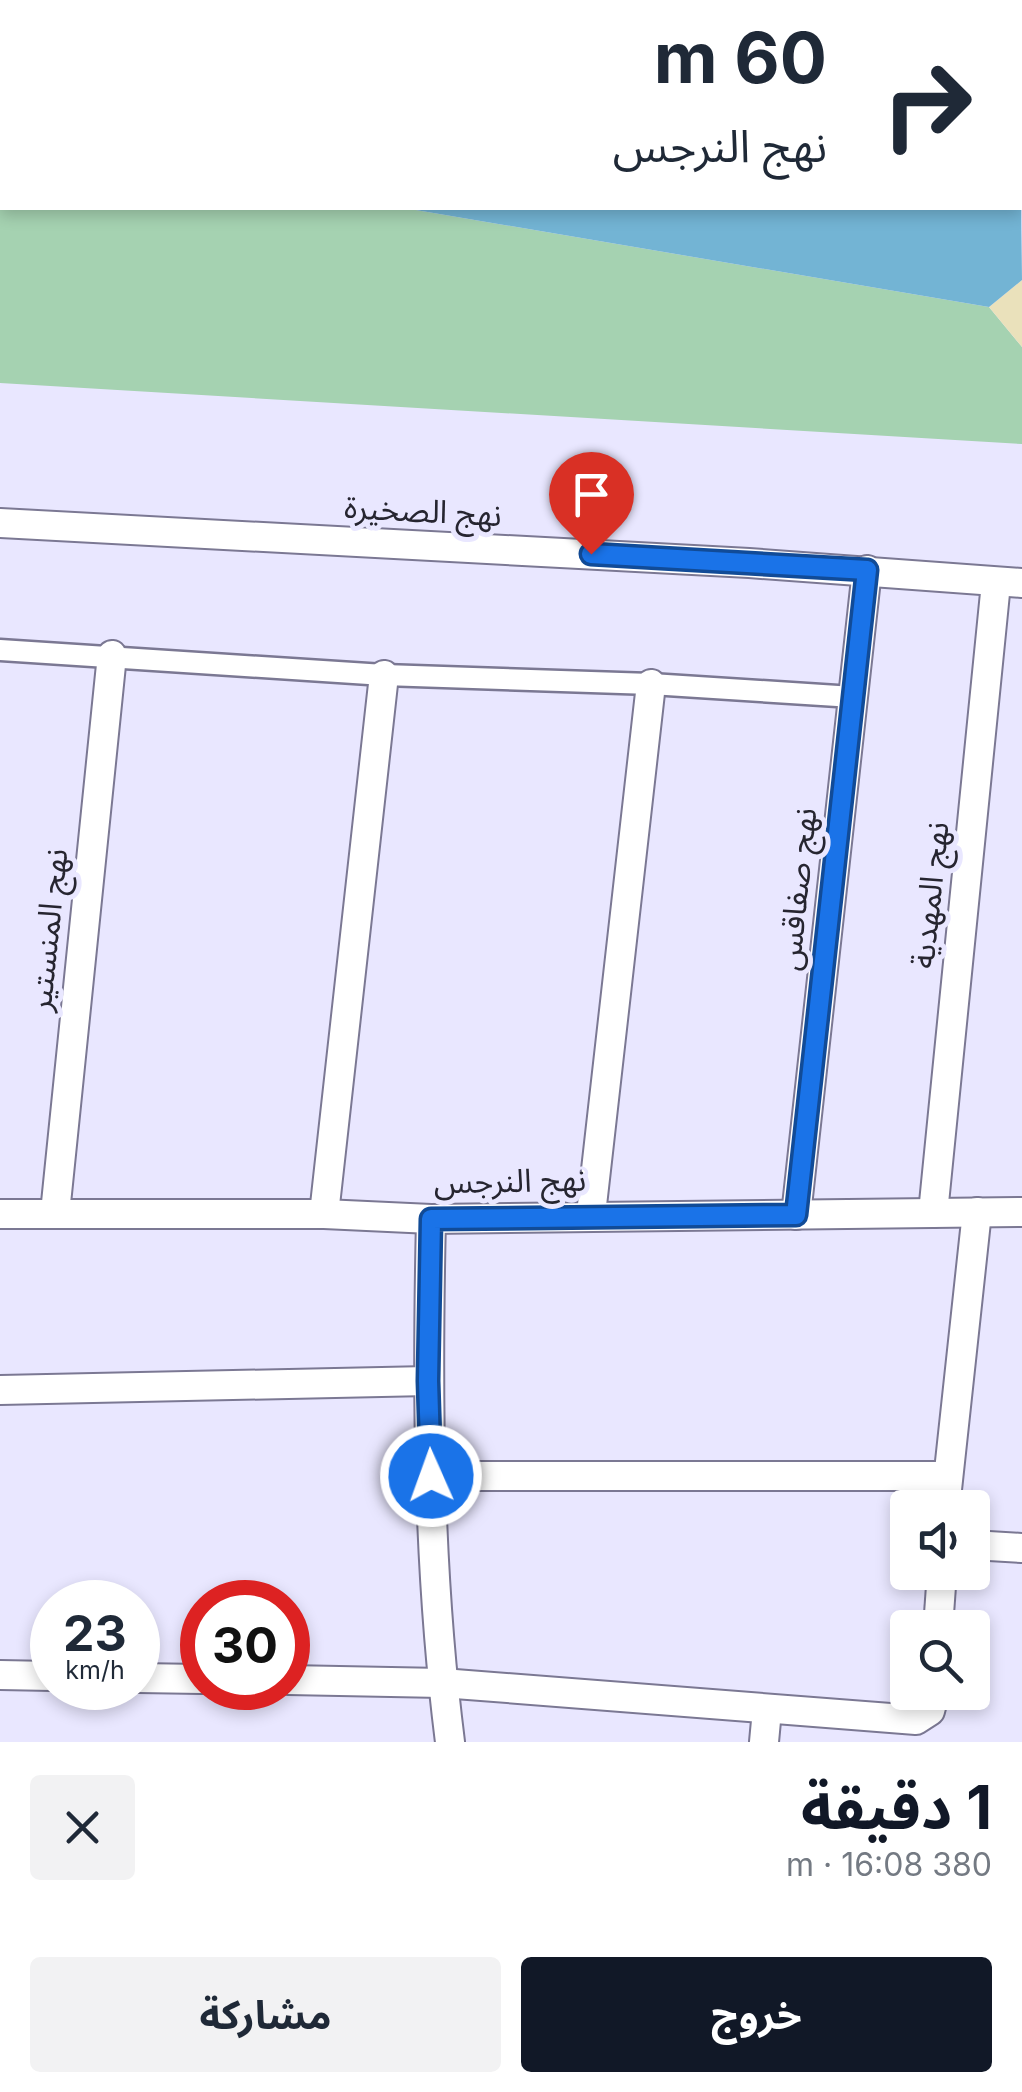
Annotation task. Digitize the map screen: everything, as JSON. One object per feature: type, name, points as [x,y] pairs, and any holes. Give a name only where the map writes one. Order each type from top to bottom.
[{"type":"street","name":"نهج الصخيرة","points":[[0,522],[867,570],[1009,583]]},
{"type":"street","name":"نهج صفاقس","points":[[796,1215],[867,570]]},
{"type":"street","name":"نهج المهدية","points":[[934,1213],[1009,583]]},
{"type":"street","points":[[0,650],[112,654],[384,675],[651,684],[853,698]]},
{"type":"street","name":"نهج المنستير","points":[[54,1213],[112,654]]},
{"type":"street","points":[[324,1214],[384,675]]},
{"type":"street","points":[[592,1214],[651,684]]},
{"type":"street","points":[[946,1490],[977,1212]]},
{"type":"street","name":"نهج النرجس","points":[[0,1214],[324,1214],[431,1219],[592,1214],[1022,1212]]},
{"type":"street","points":[[431,1219],[431,1476],[442,1683],[450,1742]]},
{"type":"street","points":[[0,1390],[428,1381]]},
{"type":"street","points":[[431,1476],[947,1476]]},
{"type":"street","points":[[990,1546],[1022,1548]]},
{"type":"street","points":[[0,1676],[30,1676]]},
{"type":"street","points":[[310,1680],[442,1683],[916,1720],[930,1710]]},
{"type":"street","points":[[764,1742],[767,1710]]},
{"type":"green space","points":[[0,210],[416,210],[989,307],[1022,347],[1022,444],[0,383]]},
{"type":"sand","points":[[1022,280],[1022,347],[989,307]]},
{"type":"water","points":[[416,210],[1021,210],[1022,280],[989,307]]},
{"type":"route","points":[[431,1476],[431,1219],[592,1214],[796,1215],[867,570],[591,554]]}]
